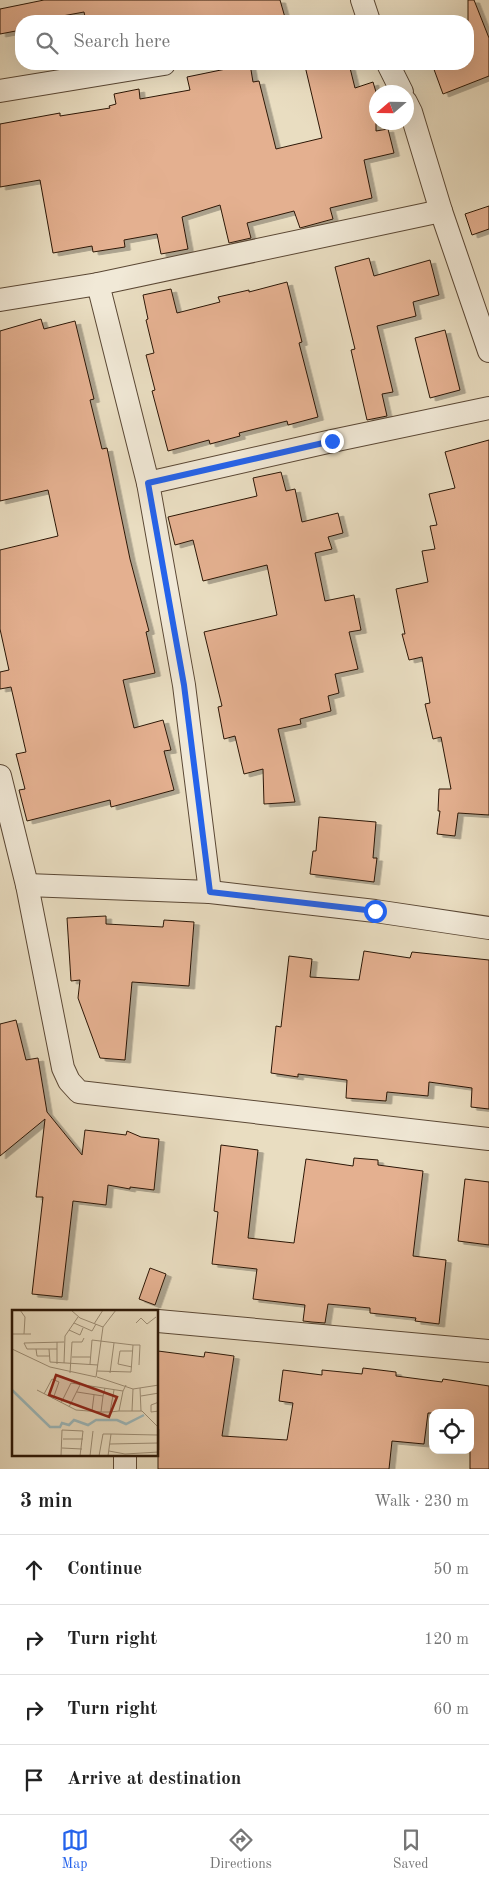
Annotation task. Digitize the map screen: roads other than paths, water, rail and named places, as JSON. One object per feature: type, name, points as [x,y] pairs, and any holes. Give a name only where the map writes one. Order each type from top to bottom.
[{"type":"street","points":[[362,0],[367,15]]},
{"type":"street","points":[[0,91],[128,70]]},
{"type":"street","points":[[391,70],[398,85]]},
{"type":"street","points":[[414,119],[441,211],[489,351]]},
{"type":"street","points":[[0,300],[98,284],[441,211]]},
{"type":"street","points":[[98,284],[148,483],[184,685],[210,892]]},
{"type":"street","points":[[148,483],[322,443],[489,408]]},
{"type":"street","points":[[0,776],[27,885],[64,1068],[69,1081],[80,1092],[489,1139]]},
{"type":"street","points":[[27,885],[210,892],[375,911],[489,928]]},
{"type":"street","points":[[159,1322],[489,1351]]},
{"type":"street","points":[[125,1456],[125,1469]]}]
